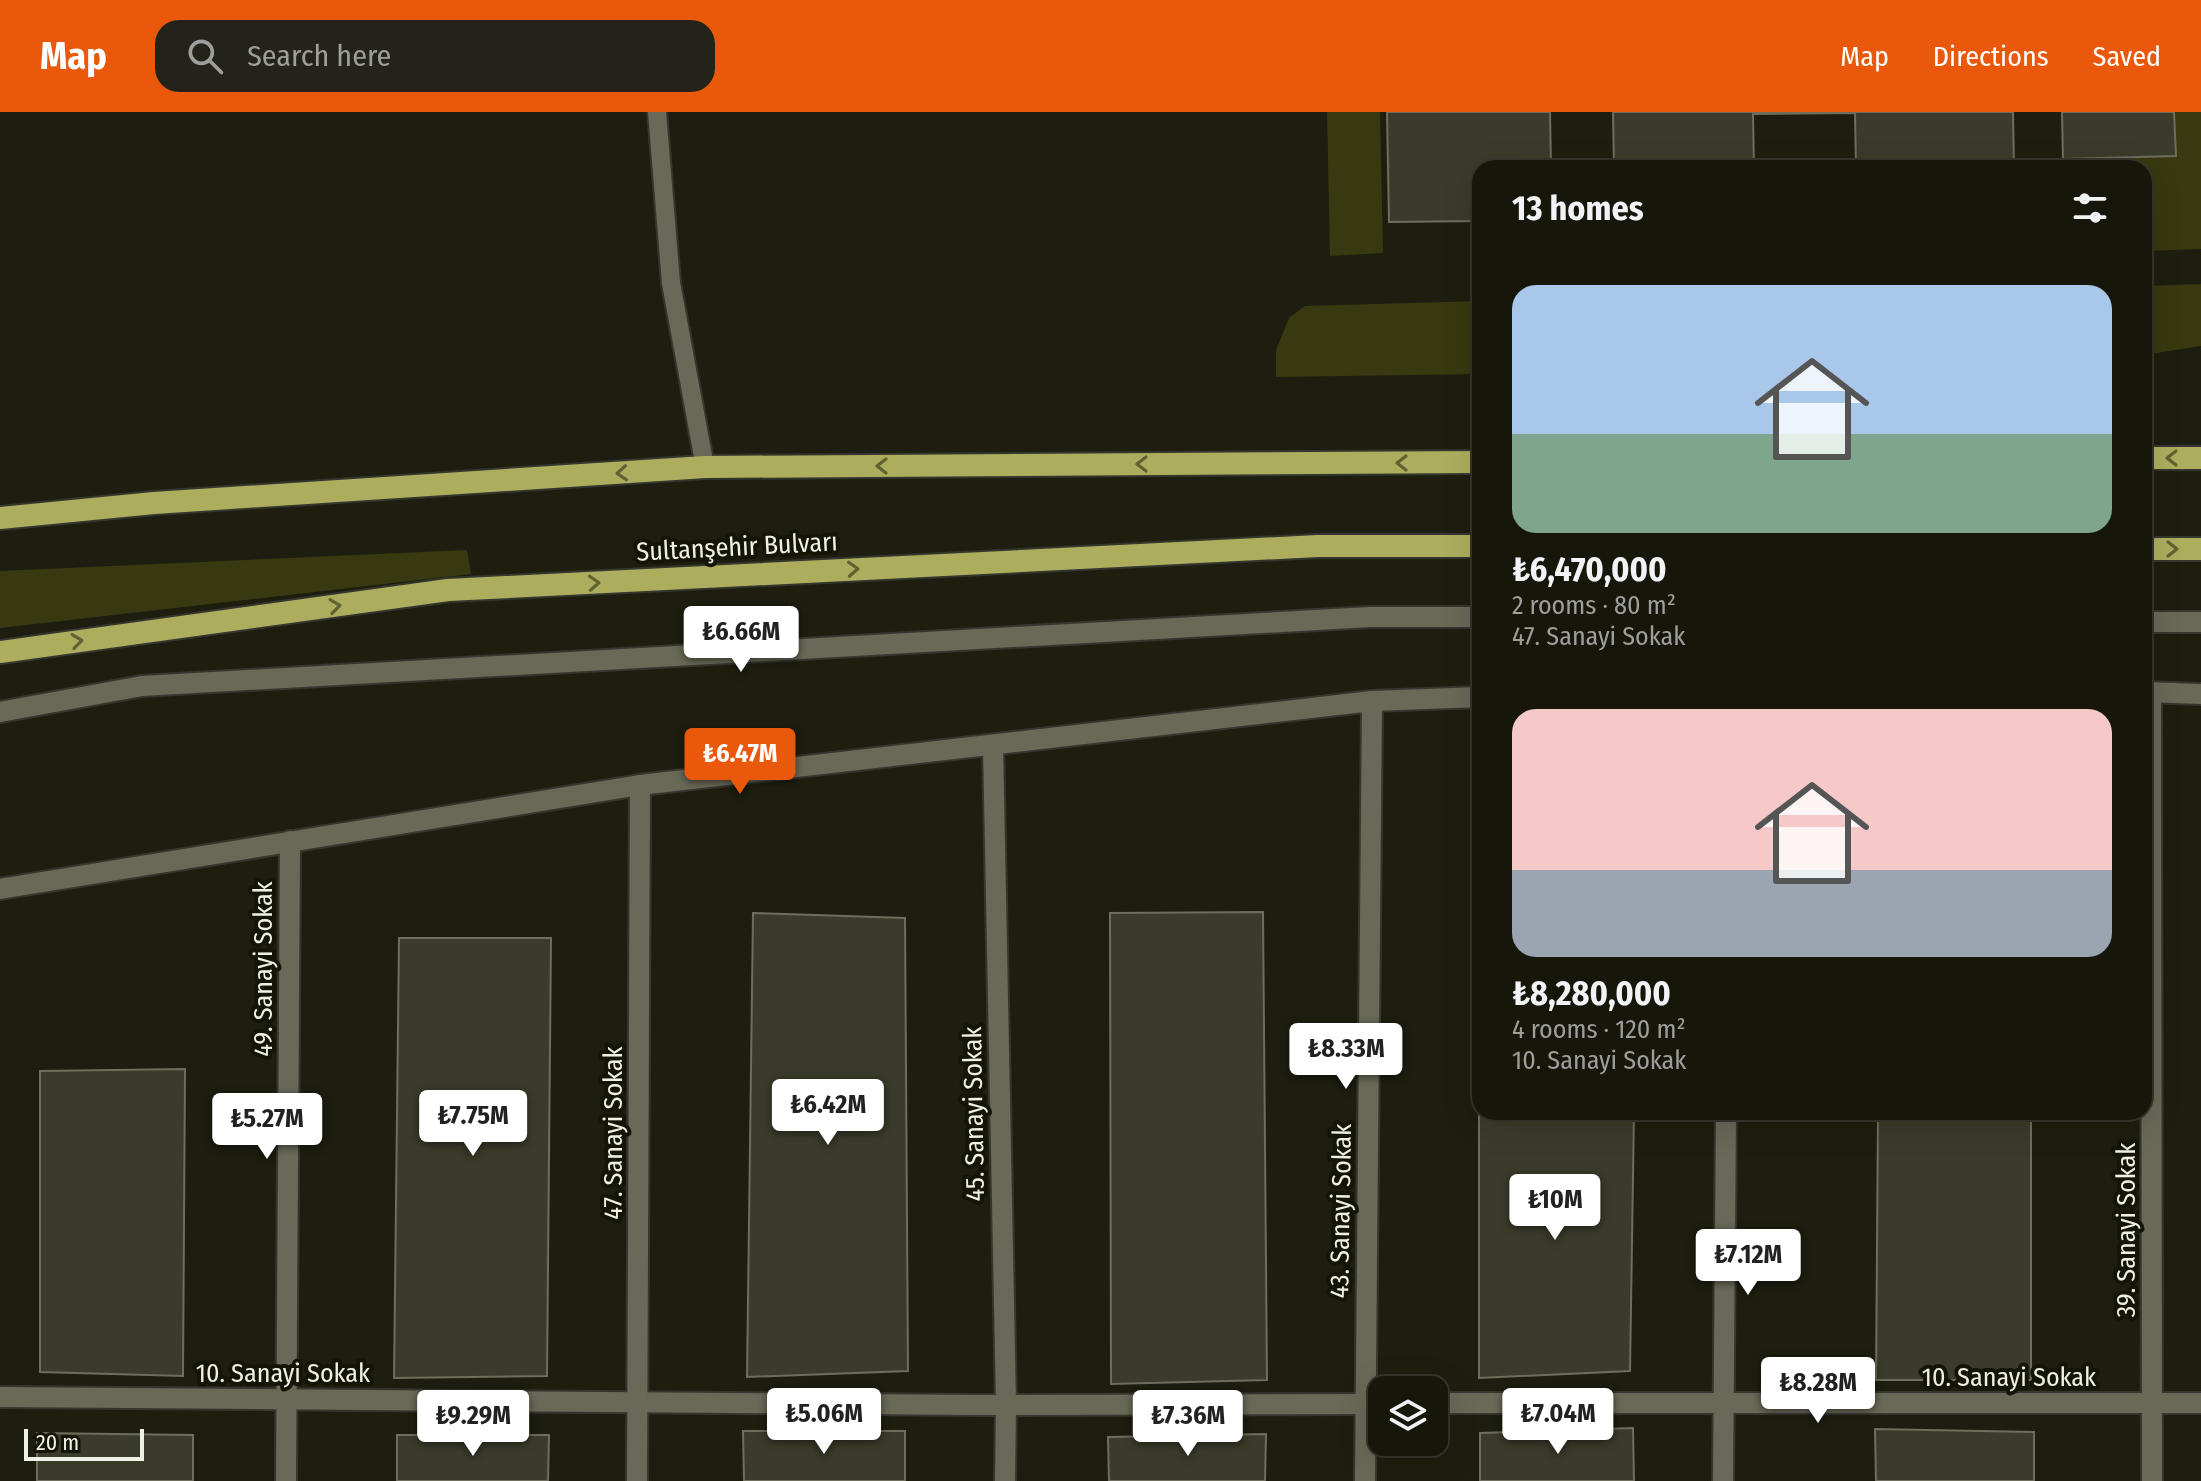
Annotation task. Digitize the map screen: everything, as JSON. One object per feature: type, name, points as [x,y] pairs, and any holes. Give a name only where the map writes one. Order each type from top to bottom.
[{"type":"highway","points":[[2152,458],[2201,458]]},
{"type":"highway","points":[[0,518],[154,503],[705,467],[1472,462]]},
{"type":"highway","name":"Sultanşehir Bulvarı","points":[[0,652],[448,590],[1318,546],[1472,546]]},
{"type":"highway","points":[[2152,549],[2201,549]]},
{"type":"street","points":[[0,712],[142,686],[1354,618],[1472,617]]},
{"type":"street","points":[[2152,622],[2201,622]]},
{"type":"street","points":[[2152,692],[2201,694]]},
{"type":"street","points":[[0,889],[640,785],[1372,701],[1472,697]]},
{"type":"street","name":"43. Sanayi Sokak","points":[[1372,701],[1374,1376]]},
{"type":"street","name":"45. Sanayi Sokak","points":[[993,745],[1005,1481]]},
{"type":"street","name":"47. Sanayi Sokak","points":[[637,1481],[640,785]]},
{"type":"street","name":"49. Sanayi Sokak","points":[[286,1481],[290,841]]},
{"type":"street","points":[[1723,1481],[1726,1120]]},
{"type":"street","name":"39. Sanayi Sokak","points":[[2151,1120],[2152,1481]]},
{"type":"street","name":"10. Sanayi Sokak","points":[[0,1397],[1368,1404]]},
{"type":"street","name":"10. Sanayi Sokak","points":[[1448,1403],[2201,1403]]},
{"type":"street","name":"43. Sanayi Sokak","points":[[1365,1481],[1368,1455]]},
{"type":"lane","points":[[657,112],[671,283],[705,467]]},
{"type":"shaded area","points":[[1327,112],[1380,112],[1383,253],[1330,256]]},
{"type":"shaded area","points":[[2174,112],[2201,112],[2201,249],[2152,251],[2152,160],[2088,160],[2175,156]]},
{"type":"shaded area","points":[[2201,284],[2201,346],[2152,354],[2152,286]]},
{"type":"shaded area","points":[[1472,301],[1472,374],[1276,377],[1276,350],[1289,318],[1305,306]]},
{"type":"shaded area","points":[[467,550],[471,574],[0,628],[0,571]]},
{"type":"building","points":[[1387,112],[1550,112],[1551,160],[1472,160],[1472,221],[1389,222]]},
{"type":"building","points":[[1613,112],[2013,112],[2014,160],[1856,160],[1855,113],[1753,114],[1754,160],[1614,160]]},
{"type":"building","points":[[2062,112],[2174,112],[2176,156],[2063,159]]},
{"type":"building","points":[[1263,912],[1267,1380],[1111,1384],[1110,913]]},
{"type":"building","points":[[753,913],[905,918],[908,1371],[747,1377]]},
{"type":"building","points":[[399,938],[551,938],[547,1376],[394,1378]]},
{"type":"building","points":[[185,1069],[183,1376],[40,1372],[40,1071]]},
{"type":"building","points":[[1479,1120],[1634,1120],[1630,1371],[1479,1378]]},
{"type":"building","points":[[1878,1120],[2031,1120],[2031,1380],[1876,1380]]},
{"type":"building","points":[[1633,1428],[1634,1481],[1480,1481],[1480,1433]]},
{"type":"building","points":[[1875,1429],[2034,1432],[2034,1481],[1876,1481]]},
{"type":"building","points":[[743,1431],[905,1431],[905,1481],[744,1481]]},
{"type":"building","points":[[37,1433],[193,1435],[193,1481],[37,1481]]},
{"type":"building","points":[[1266,1434],[1265,1481],[1109,1481],[1108,1437]]},
{"type":"building","points":[[397,1435],[549,1435],[548,1481],[397,1481]]}]
